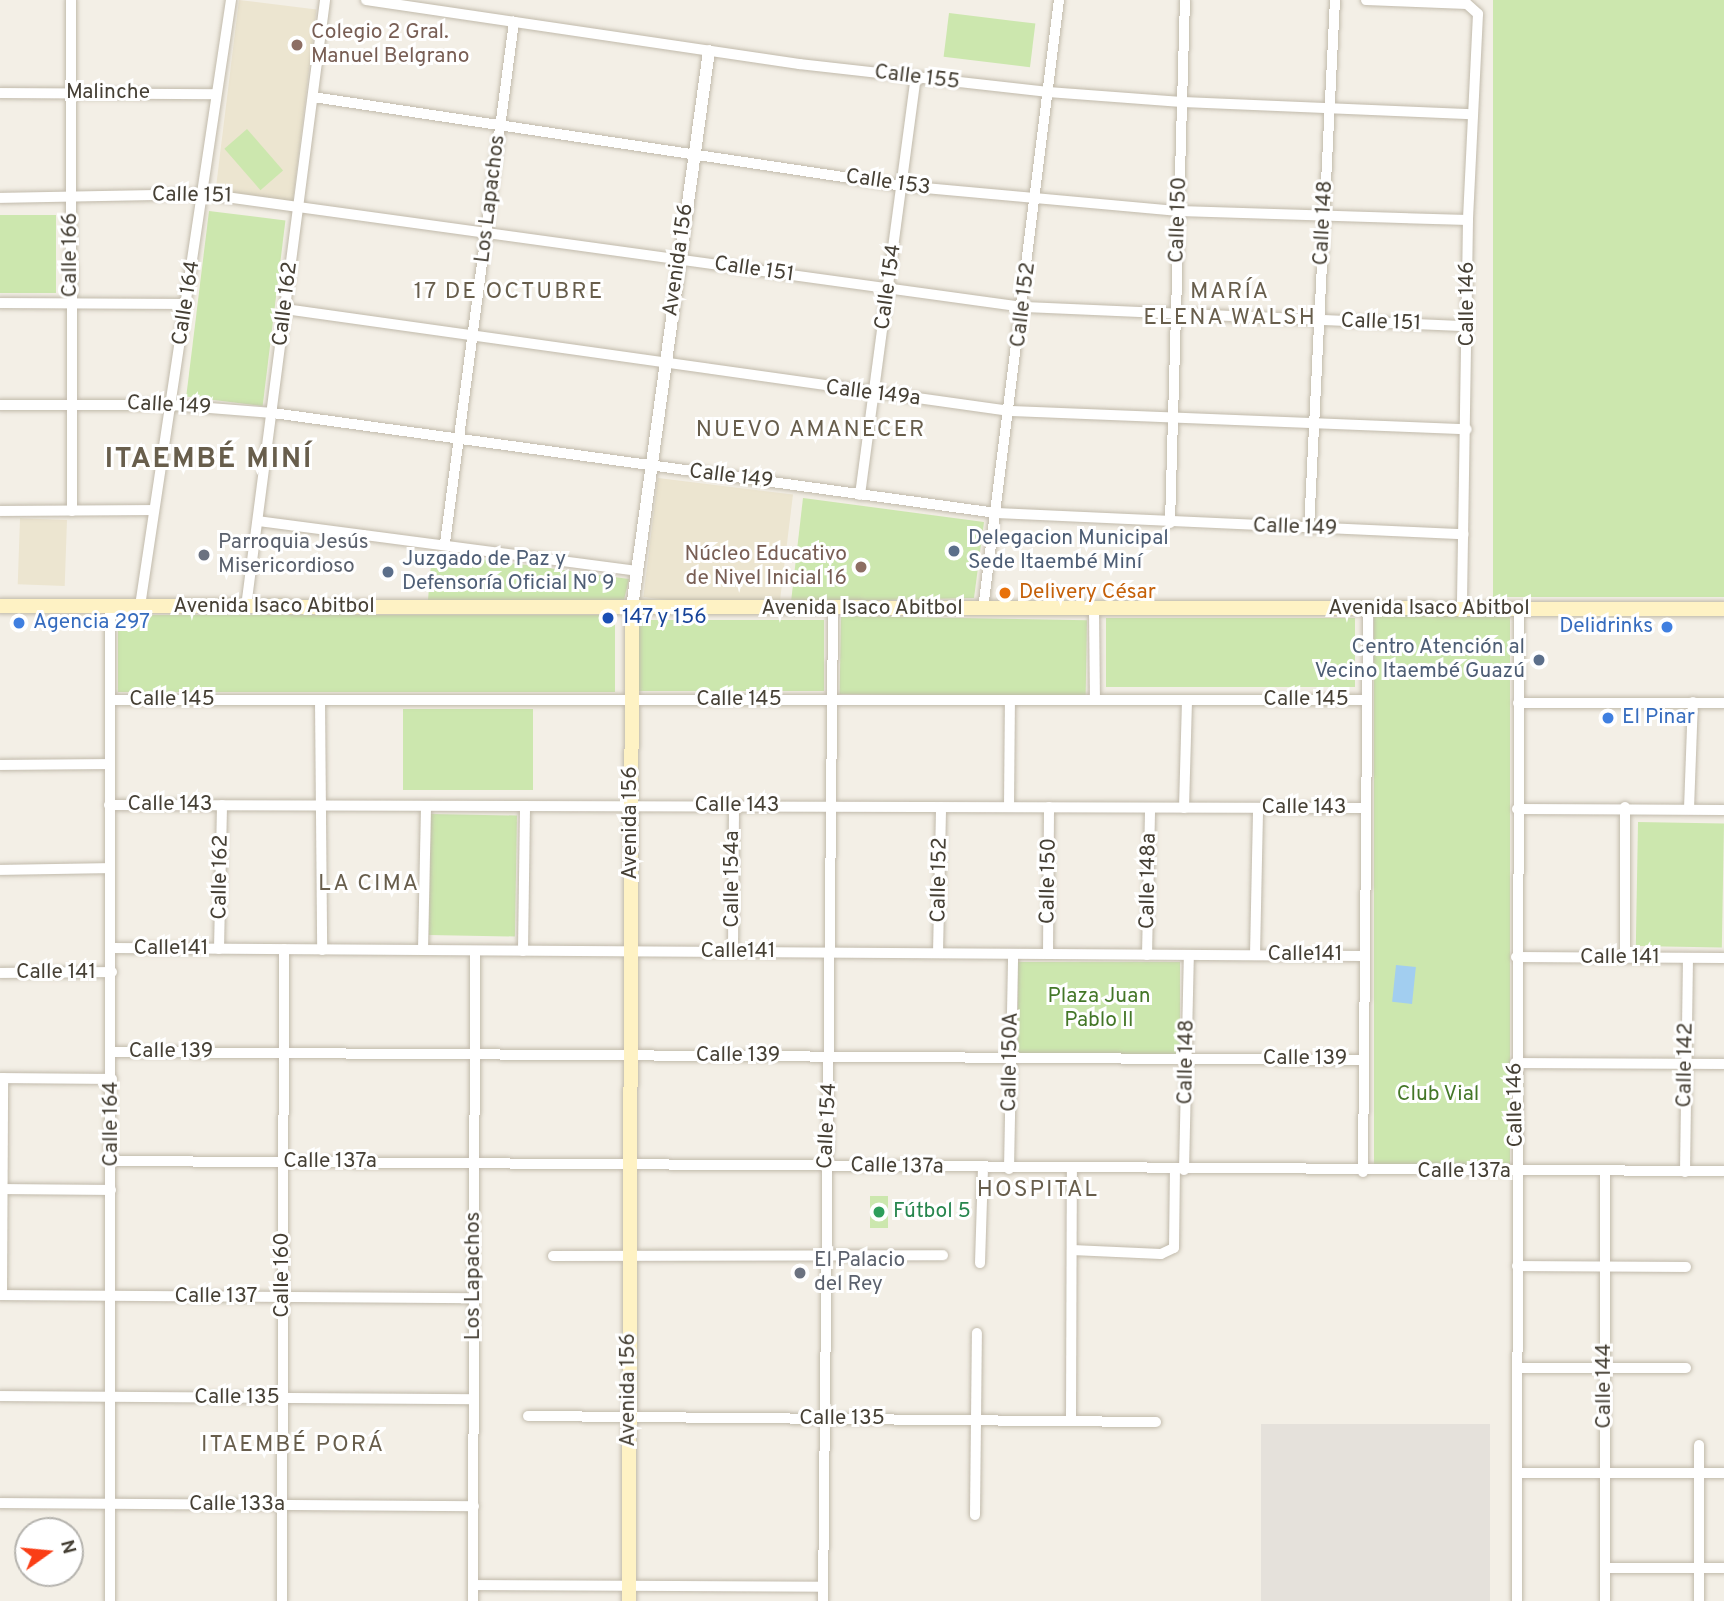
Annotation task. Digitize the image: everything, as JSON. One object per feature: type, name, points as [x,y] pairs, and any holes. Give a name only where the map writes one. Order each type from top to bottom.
[{"type":"main road","name":"Avenida Isaco Abitbol","points":[[0,606],[1724,609]]},
{"type":"main road","name":"Avenida 156","points":[[629,1594],[632,608]]},
{"type":"street","name":"Calle 166","points":[[71,0],[72,511]]},
{"type":"street","name":"Calle 164","points":[[140,606],[204,194],[230,0]]},
{"type":"street","name":"Calle 162","points":[[247,607],[325,0]]},
{"type":"street","name":"Calle 155","points":[[366,0],[709,51],[1048,92],[1182,102],[1473,114]]},
{"type":"street","name":"Calle 152","points":[[983,608],[1024,307],[1059,0]]},
{"type":"street","name":"Calle 150","points":[[1170,523],[1185,0]]},
{"type":"street","name":"Calle 148","points":[[1310,529],[1335,0]]},
{"type":"street","name":"Calle 146","points":[[1366,0],[1467,4],[1478,15],[1468,220],[1467,429],[1462,609]]},
{"type":"street","name":"Los Lapachos","points":[[445,543],[514,22]]},
{"type":"street","name":"Avenida 156","points":[[632,608],[709,51]]},
{"type":"street","name":"Calle 154","points":[[860,495],[916,78]]},
{"type":"street","name":"Malinche","points":[[0,93],[216,94]]},
{"type":"street","name":"Calle 153","points":[[313,97],[903,186],[1179,211],[1325,218],[1468,220]]},
{"type":"street","name":"Calle 151","points":[[0,198],[204,194],[299,203],[679,260],[1024,307],[1176,316],[1468,326]]},
{"type":"street","points":[[0,303],[187,304]]},
{"type":"street","name":"Calle 149a","points":[[285,309],[473,334],[665,366],[1010,411],[1467,429]]},
{"type":"street","name":"Calle 149","points":[[0,405],[172,405],[273,413],[996,513],[1170,523],[1464,534]]},
{"type":"street","points":[[0,511],[154,510]]},
{"type":"street","points":[[258,521],[445,543],[636,571]]},
{"type":"street","name":"Calle 164","points":[[110,606],[110,1601]]},
{"type":"street","name":"Calle 154","points":[[823,1601],[824,1256],[831,1056],[833,608]]},
{"type":"street","points":[[1094,609],[1095,700]]},
{"type":"street","points":[[1363,1172],[1368,609]]},
{"type":"street","name":"Calle 146","points":[[1517,1601],[1515,1063],[1519,609]]},
{"type":"street","name":"Calle 145","points":[[110,699],[1367,700]]},
{"type":"street","points":[[320,700],[322,950]]},
{"type":"street","points":[[1009,807],[1010,700]]},
{"type":"street","points":[[1184,808],[1187,700]]},
{"type":"street","points":[[1518,702],[1724,703]]},
{"type":"street","points":[[1689,809],[1693,702]]},
{"type":"street","points":[[0,765],[109,764]]},
{"type":"street","name":"Calle 143","points":[[109,805],[1366,808]]},
{"type":"street","name":"Calle 162","points":[[219,949],[222,805]]},
{"type":"street","points":[[423,950],[426,806]]},
{"type":"street","points":[[523,951],[525,806]]},
{"type":"street","name":"Calle 154a","points":[[733,952],[734,806]]},
{"type":"street","name":"Calle 152","points":[[938,953],[941,807]]},
{"type":"street","name":"Calle 150","points":[[1048,954],[1049,807]]},
{"type":"street","points":[[1625,807],[1625,958]]},
{"type":"street","points":[[1517,809],[1625,807],[1724,810]]},
{"type":"street","name":"Calle 148a","points":[[1147,955],[1150,808]]},
{"type":"street","points":[[1255,955],[1258,808]]},
{"type":"street","points":[[0,870],[110,868]]},
{"type":"street","name":"Calle141","points":[[111,948],[1365,956]]},
{"type":"street","name":"Calle 160","points":[[282,1601],[284,949]]},
{"type":"street","name":"Los Lapachos","points":[[473,1601],[475,951]]},
{"type":"street","name":"Calle 150A","points":[[1009,1170],[1013,954]]},
{"type":"street","name":"Calle 148","points":[[1072,1250],[1161,1254],[1174,1248],[1187,1059],[1189,955]]},
{"type":"street","name":"Calle 141","points":[[1516,957],[1724,958]]},
{"type":"street","name":"Calle 142","points":[[1685,1172],[1688,958]]},
{"type":"street","name":"Calle 141","points":[[0,974],[112,972]]},
{"type":"street","name":"Calle 139","points":[[112,1052],[1364,1060]]},
{"type":"street","points":[[1515,1063],[1724,1064]]},
{"type":"street","points":[[1,1079],[1,1295]]},
{"type":"street","name":"Calle 139","points":[[1,1079],[112,1079]]},
{"type":"street","name":"Calle 137a","points":[[111,1161],[827,1165],[1009,1170],[1724,1171]]},
{"type":"street","points":[[980,1263],[983,1169]]},
{"type":"street","points":[[1071,1421],[1072,1170]]},
{"type":"street","name":"Calle 144","points":[[1605,1172],[1605,1601]]},
{"type":"street","points":[[2,1189],[111,1190]]},
{"type":"street","points":[[553,1256],[943,1255]]},
{"type":"street","points":[[1517,1266],[1686,1266]]},
{"type":"street","name":"Calle 137","points":[[1,1295],[474,1298]]},
{"type":"street","points":[[975,1515],[977,1333]]},
{"type":"street","points":[[1517,1368],[1686,1368]]},
{"type":"street","name":"Calle 135","points":[[0,1396],[474,1399]]},
{"type":"street","name":"Calle 135","points":[[528,1416],[1156,1422]]},
{"type":"street","points":[[1699,1445],[1699,1601]]},
{"type":"street","points":[[1517,1473],[1724,1473]]},
{"type":"street","name":"Calle 133a","points":[[0,1503],[474,1506]]},
{"type":"street","points":[[1605,1568],[1724,1568]]},
{"type":"street","points":[[473,1585],[629,1594],[823,1587]]},
{"type":"shaded area","points":[[239,0],[316,10],[293,203],[215,194]]},
{"type":"shaded area","points":[[658,478],[793,495],[778,614],[643,597]]},
{"type":"shaded area","points":[[20,518],[67,520],[65,586],[18,584]]},
{"type":"shaded area","points":[[1261,1424],[1490,1424],[1490,1601],[1261,1601]]},
{"type":"green space","points":[[1493,0],[1724,0],[1724,597],[1493,597]]},
{"type":"green space","points":[[949,13],[1035,24],[1030,67],[944,57]]},
{"type":"green space","points":[[247,129],[283,171],[260,190],[224,149]]},
{"type":"green space","points":[[209,211],[285,220],[263,406],[186,397]]},
{"type":"green space","points":[[0,215],[56,215],[56,293],[0,293]]},
{"type":"green space","points":[[803,498],[984,522],[974,598],[791,602]]},
{"type":"green space","points":[[432,552],[629,579],[624,600],[428,600]]},
{"type":"green space","name":"Club Vial","points":[[1374,614],[1510,614],[1510,1165],[1374,1165]]},
{"type":"green space","points":[[118,615],[615,615],[615,692],[118,692]]},
{"type":"green space","points":[[841,616],[1087,620],[1086,698],[840,694]]},
{"type":"green space","points":[[1106,618],[1355,618],[1355,687],[1106,687]]},
{"type":"green space","points":[[638,620],[824,620],[824,691],[638,691]]},
{"type":"green space","points":[[403,709],[533,709],[533,790],[403,790]]},
{"type":"green space","points":[[431,814],[517,816],[515,936],[429,935]]},
{"type":"green space","points":[[1638,822],[1724,824],[1722,947],[1636,946]]},
{"type":"green space","name":"Plaza Juan Pablo II","points":[[1018,962],[1180,962],[1180,1056],[1018,1056]]},
{"type":"green space","name":"Fútbol 5","points":[[870,1196],[888,1196],[888,1228],[870,1228]]},
{"type":"water","points":[[1396,965],[1416,967],[1412,1004],[1392,1002]]},
{"type":"place","name":"Colegio 2 Gral. Manuel Belgrano","points":[[297,45]]},
{"type":"place","name":"Delegacion Municipal Sede Itaembé Miní","points":[[954,551]]},
{"type":"place","name":"Parroquia Jesús Misericordioso","points":[[204,555]]},
{"type":"place","name":"Núcleo Educativo de Nivel Inicial 16","points":[[861,567]]},
{"type":"place","name":"Juzgado de Paz y Defensoría Oficial Nº 9","points":[[388,572]]},
{"type":"place","name":"Delivery César","points":[[1005,593]]},
{"type":"place","name":"147 y 156","points":[[608,618]]},
{"type":"place","name":"Agencia 297","points":[[19,623]]},
{"type":"place","name":"Delidrinks","points":[[1667,627]]},
{"type":"place","name":"Centro Atención al Vecino Itaembé Guazú","points":[[1539,660]]},
{"type":"place","name":"El Pinar","points":[[1608,718]]},
{"type":"place","name":"Fútbol 5","points":[[879,1212]]},
{"type":"place","name":"El Palacio del Rey","points":[[800,1273]]},
{"type":"district","name":"17 DE OCTUBRE","points":[[509,293]]},
{"type":"district","name":"MARÍA ELENA WALSH","points":[[1230,306]]},
{"type":"district","name":"NUEVO AMANECER","points":[[811,431]]},
{"type":"district","name":"ITAEMBÉ MINÍ","points":[[209,460]]},
{"type":"district","name":"LA CIMA","points":[[369,885]]},
{"type":"district","name":"HOSPITAL","points":[[1038,1191]]},
{"type":"district","name":"ITAEMBÉ PORÁ","points":[[293,1446]]}]
